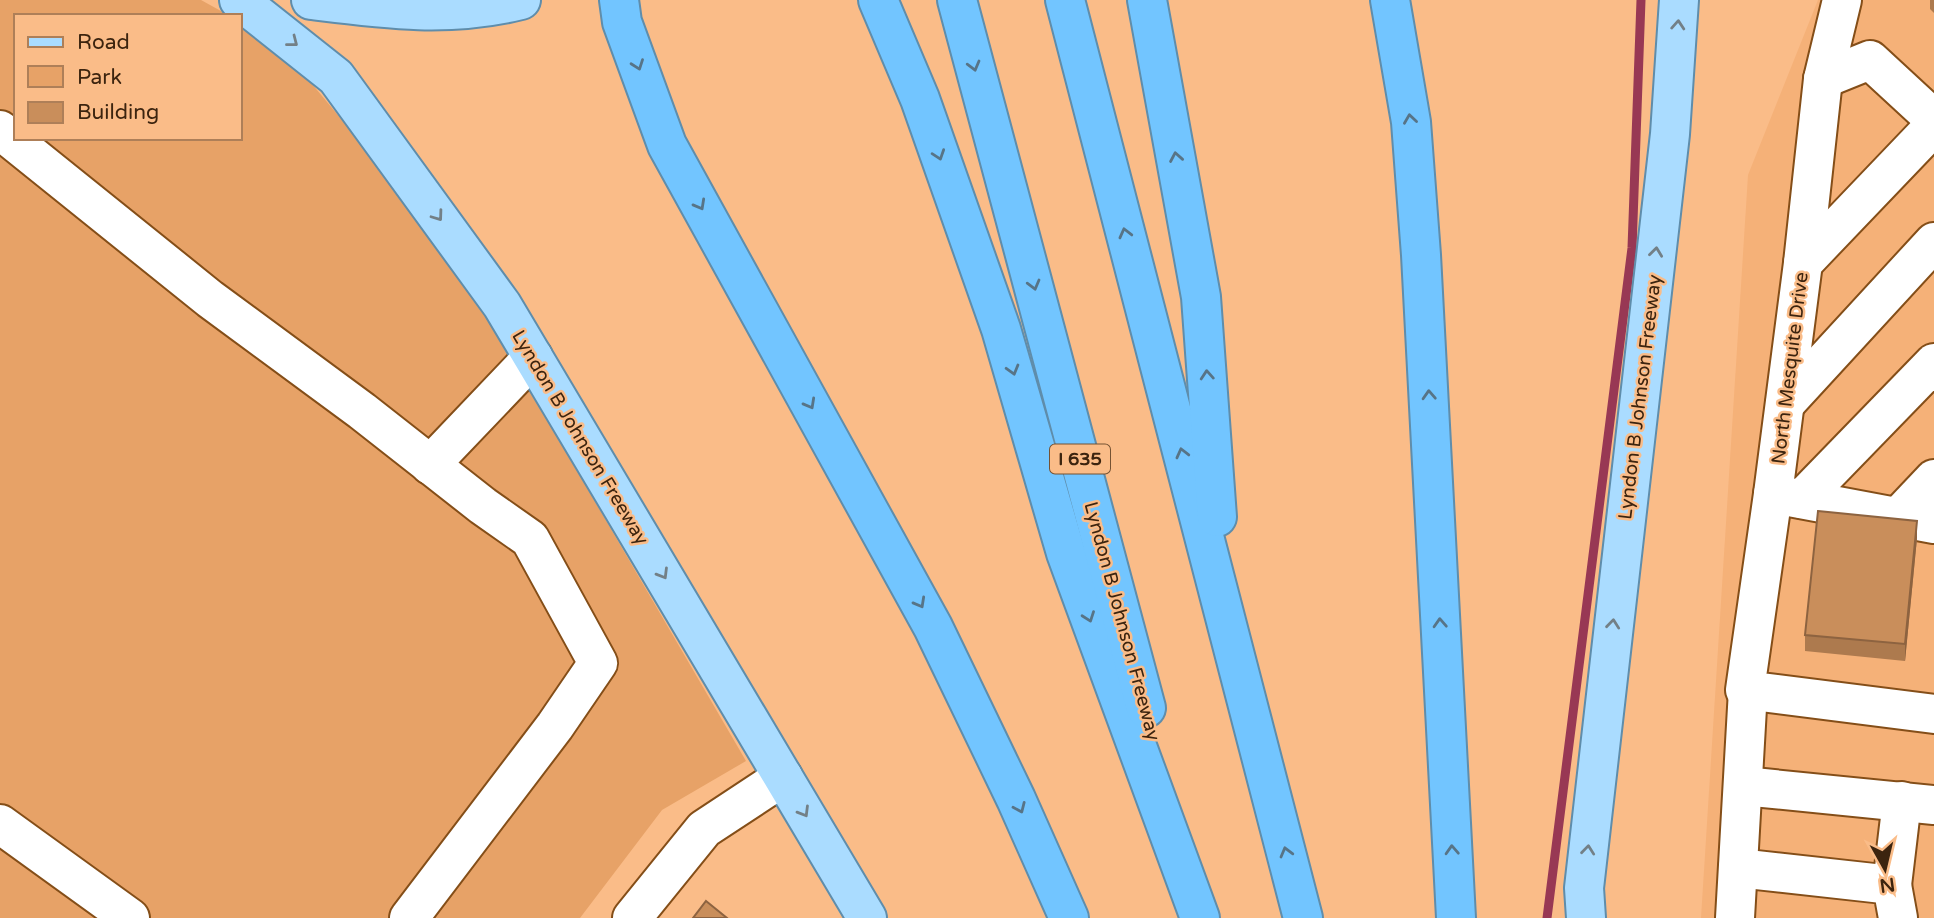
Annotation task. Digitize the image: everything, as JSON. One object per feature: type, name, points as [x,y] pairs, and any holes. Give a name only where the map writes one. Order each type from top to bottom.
[{"type":"highway","points":[[619,0],[621,22],[667,145],[933,627],[1016,799],[1069,918]]},
{"type":"highway","points":[[878,0],[920,99],[1001,329],[1066,553],[1201,918]]},
{"type":"highway","name":"Lyndon B Johnson Freeway","points":[[957,0],[1201,918]]},
{"type":"highway","points":[[1065,0],[1303,918]]},
{"type":"highway","points":[[1147,0],[1201,297],[1224,614]]},
{"type":"highway","points":[[1390,0],[1411,122],[1422,255],[1456,918]]},
{"type":"main road","name":"Lyndon B Johnson Freeway","points":[[239,0],[336,76],[502,304],[867,918]]},
{"type":"main road","points":[[311,0],[391,10],[451,12],[513,2]]},
{"type":"main road","name":"Lyndon B Johnson Freeway","points":[[1586,918],[1584,888],[1670,134],[1679,0]]},
{"type":"street","name":"North Mesquite Drive","points":[[1735,918],[1748,691],[1745,690],[1788,496],[1785,404],[1822,79],[1842,0]]},
{"type":"street","points":[[1822,79],[1870,60],[1934,119]]},
{"type":"street","points":[[1803,263],[1934,126]]},
{"type":"street","points":[[0,130],[211,299],[530,539],[598,663],[555,726],[408,918]]},
{"type":"street","points":[[1785,404],[1934,242]]},
{"type":"street","points":[[430,465],[533,357]]},
{"type":"street","points":[[1788,496],[1934,363]]},
{"type":"street","points":[[1788,496],[1916,520],[1934,479]]},
{"type":"street","points":[[1748,691],[1934,714]]},
{"type":"street","points":[[632,918],[704,829],[783,777]]},
{"type":"street","points":[[1738,868],[1895,902],[1918,803],[1743,786]]},
{"type":"street","points":[[0,824],[130,918]]},
{"type":"shaded area","points":[[1818,0],[1934,0],[1934,918],[1701,918],[1748,175]]},
{"type":"green space","points":[[0,0],[201,0],[226,14],[14,14],[14,140],[242,140],[242,25],[312,84],[427,222],[505,347],[746,761],[662,810],[580,918],[0,918]]},
{"type":"building","points":[[1818,511],[1917,521],[1905,644],[1805,635]]},
{"type":"building","points":[[706,901],[727,918],[693,918]]},
{"type":"waterway","points":[[1547,918],[1632,248],[1641,0]]}]
